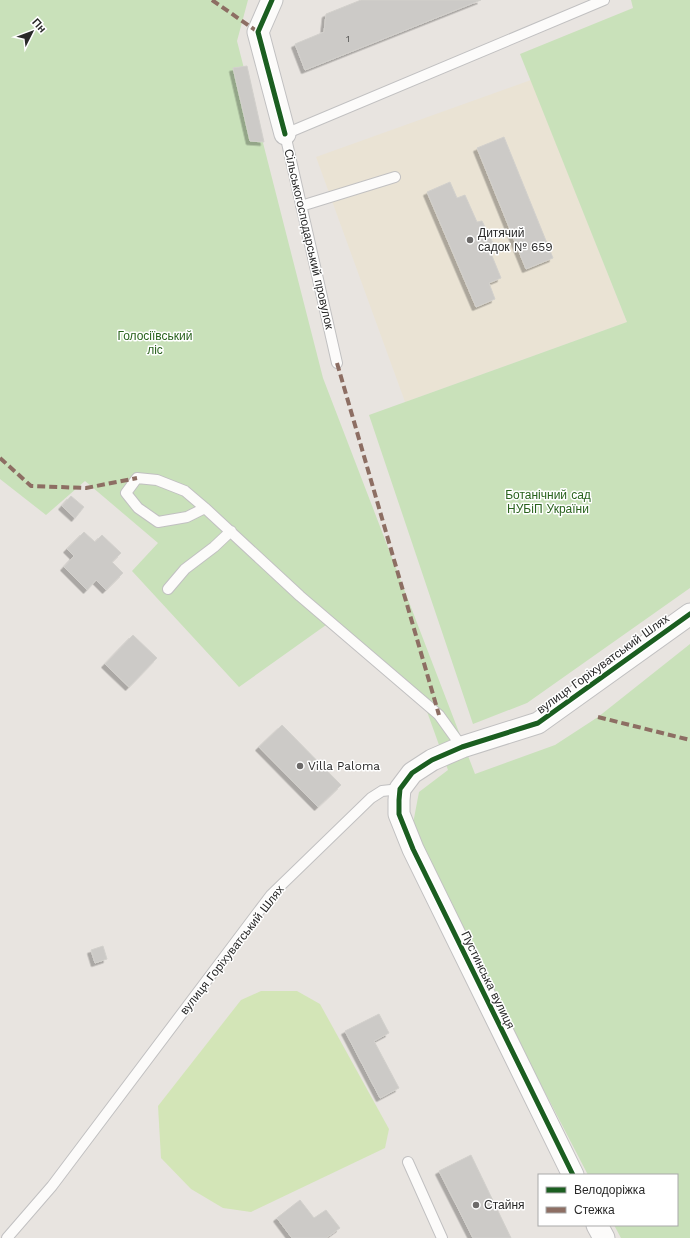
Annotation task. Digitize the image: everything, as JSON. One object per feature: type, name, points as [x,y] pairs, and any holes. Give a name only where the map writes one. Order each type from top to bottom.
[{"type":"street","name":"Сільськогосподарський провулок","points":[[272,0],[258,32],[285,134]]},
{"type":"street","name":"вулиця Горіхуватський Шлях","points":[[400,789],[412,773],[432,760],[462,747],[538,723],[690,614]]},
{"type":"street","name":"Пустинська вулиця","points":[[400,789],[399,814],[413,849],[573,1174]]},
{"type":"street","points":[[598,1226],[604,1238]]},
{"type":"lane","points":[[285,134],[604,0]]},
{"type":"lane","name":"Сільськогосподарський провулок","points":[[285,134],[337,363]]},
{"type":"lane","points":[[301,206],[395,177]]},
{"type":"lane","points":[[205,508],[187,517],[158,522],[138,508],[126,493],[137,478],[156,480],[185,492],[205,508],[231,531],[300,596],[439,715],[462,747]]},
{"type":"lane","points":[[168,589],[185,569],[214,547],[231,531]]},
{"type":"lane","name":"вулиця Горіхуватський Шлях","points":[[6,1238],[52,1186],[271,895],[371,798],[382,791],[400,789]]},
{"type":"lane","points":[[408,1162],[442,1238]]},
{"type":"lane","points":[[0,1229],[6,1238]]},
{"type":"shaded area","name":"Дитячий садок № 659","points":[[531,80],[627,322],[405,402],[316,157]]},
{"type":"green space","name":"Голосіївський ліс","points":[[0,0],[248,0],[237,41],[323,378],[475,774],[555,745],[598,717],[690,644],[690,1238],[621,1238],[615,1226],[678,1226],[678,1174],[587,1174],[411,834],[419,792],[448,770],[425,706],[326,625],[239,687],[132,571],[158,543],[85,481],[46,515],[0,479]]},
{"type":"green space","name":"Ботанічний сад НУБіП України","points":[[631,0],[690,0],[690,588],[527,703],[473,724],[369,415],[627,322],[520,54],[633,8]]},
{"type":"green space","points":[[261,991],[297,991],[320,1004],[389,1129],[385,1148],[251,1212],[223,1208],[191,1189],[161,1158],[158,1106],[241,1000]]},
{"type":"building","points":[[361,0],[481,0],[305,70],[295,44],[324,32],[326,14]]},
{"type":"building","points":[[247,66],[264,142],[250,141],[233,68]]},
{"type":"building","points":[[504,137],[553,258],[526,269],[477,148]]},
{"type":"building","points":[[450,182],[457,198],[465,195],[477,222],[482,221],[493,243],[488,246],[501,278],[489,283],[495,299],[476,307],[427,192]]},
{"type":"building","points":[[71,496],[84,507],[75,518],[62,506]]},
{"type":"building","points":[[84,532],[95,542],[102,535],[121,553],[112,562],[123,573],[106,590],[96,580],[87,590],[64,567],[74,556],[67,549]]},
{"type":"building","points":[[133,635],[157,658],[129,687],[105,664]]},
{"type":"building","name":"Villa Paloma","points":[[282,725],[341,785],[318,807],[259,747]]},
{"type":"building","points":[[103,946],[107,959],[95,963],[91,950]]},
{"type":"building","points":[[379,1014],[389,1033],[374,1041],[399,1088],[380,1098],[345,1031]]},
{"type":"building","name":"Стайня","points":[[471,1155],[511,1238],[473,1238],[439,1171]]},
{"type":"building","points":[[300,1200],[314,1218],[326,1210],[340,1228],[326,1238],[292,1238],[277,1218]]},
{"type":"marked path","points":[[212,0],[258,32]]},
{"type":"marked path","points":[[337,363],[439,715]]},
{"type":"marked path","points":[[0,458],[31,486],[86,488],[137,478]]},
{"type":"marked path","points":[[598,717],[690,740]]},
{"type":"cycle path","points":[[272,0],[258,32],[285,134]]},
{"type":"cycle path","points":[[573,1174],[413,849],[399,814],[400,789],[412,773],[432,760],[462,747],[538,723],[690,614]]},
{"type":"place","name":"Дитячий садок № 659","points":[[470,240]]},
{"type":"place","name":"Villa Paloma","points":[[300,766]]},
{"type":"place","name":"Стайня","points":[[476,1205]]}]
